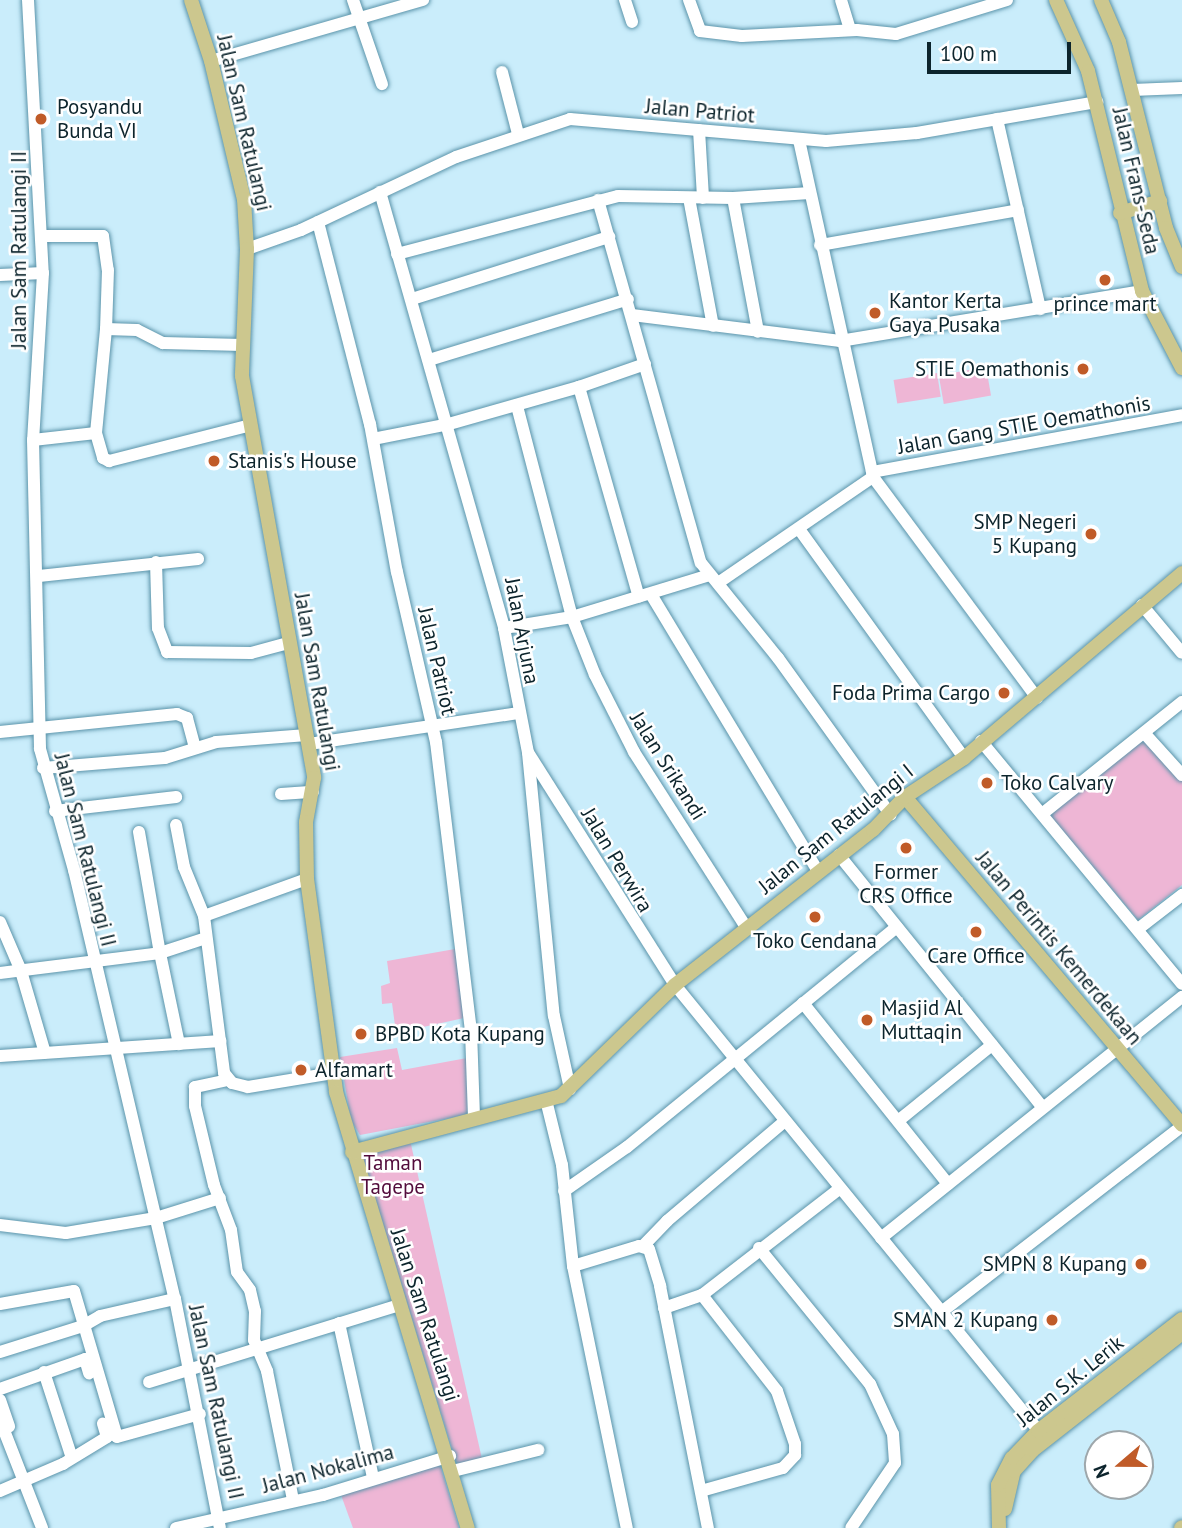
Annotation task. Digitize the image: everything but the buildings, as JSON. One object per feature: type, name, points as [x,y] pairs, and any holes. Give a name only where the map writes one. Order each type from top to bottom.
[{"type":"main road","name":"Jalan Sam Ratulangi","points":[[191,0],[211,61],[244,199],[247,249],[242,376],[288,643],[308,739],[313,792],[306,822],[307,879],[333,1073],[352,1152],[451,1463],[468,1528]]},
{"type":"main road","name":"Jalan Frans-Seda","points":[[1056,0],[1078,42],[1097,102],[1120,213],[1142,291],[1182,368]]},
{"type":"main road","name":"Jalan Frans-Seda","points":[[1101,0],[1119,42],[1160,201],[1182,267]]},
{"type":"main road","points":[[1120,213],[1160,201]]},
{"type":"main road","name":"Jalan Sam Ratulangi I","points":[[352,1152],[474,1117],[547,1104],[570,1089],[675,985],[891,815],[905,797],[964,758],[1182,573]]},
{"type":"main road","name":"Jalan Perintis Kemerdekaan","points":[[905,797],[1114,1049],[1182,1126]]},
{"type":"main road","name":"Jalan S.K. Lerik","points":[[999,1528],[997,1497],[1001,1474],[1042,1435],[1132,1364],[1182,1319]]},
{"type":"main road","points":[[1132,1364],[1182,1333]]},
{"type":"main road","points":[[1007,1528],[1010,1481],[1042,1435]]},
{"type":"street","name":"Jalan Sam Ratulangi II","points":[[28,0],[43,273],[33,440],[39,576],[39,725],[43,768],[74,870],[93,960],[175,1298],[220,1522]]},
{"type":"street","points":[[353,0],[382,84]]},
{"type":"street","points":[[211,61],[423,0]]},
{"type":"street","points":[[625,0],[632,22]]},
{"type":"street","points":[[688,0],[697,27],[707,34],[850,30],[910,32],[1007,0]]},
{"type":"street","points":[[841,0],[850,30]]},
{"type":"street","points":[[502,72],[517,134]]},
{"type":"street","points":[[1132,90],[1182,88]]},
{"type":"street","name":"Jalan Patriot","points":[[247,249],[318,222],[380,192],[517,134],[578,118],[799,140],[881,138],[1097,102]]},
{"type":"street","points":[[997,119],[1040,309]]},
{"type":"street","points":[[699,130],[703,198]]},
{"type":"street","points":[[799,140],[840,341],[873,475],[1037,698]]},
{"type":"street","name":"Jalan Arjuna","points":[[380,192],[449,424],[504,628],[518,713],[528,753],[545,949],[570,1089]]},
{"type":"street","points":[[397,254],[598,200],[733,198],[810,193]]},
{"type":"street","points":[[689,198],[713,326]]},
{"type":"street","points":[[733,198],[758,332]]},
{"type":"street","points":[[598,200],[628,299],[696,552],[714,580],[830,726],[891,815]]},
{"type":"street","points":[[820,245],[1018,210]]},
{"type":"street","name":"Jalan Patriot","points":[[318,222],[373,439],[397,572],[433,727],[454,862],[471,1031],[474,1117]]},
{"type":"street","points":[[41,236],[101,233],[108,270],[106,329],[96,433],[103,458],[109,461],[251,425]]},
{"type":"street","points":[[412,299],[609,237]]},
{"type":"street","points":[[0,275],[43,273]]},
{"type":"street","points":[[632,315],[840,341],[1142,291]]},
{"type":"street","points":[[429,360],[628,299]]},
{"type":"street","points":[[106,329],[136,330],[163,343],[242,345]]},
{"type":"street","points":[[373,439],[449,424],[517,406],[645,365]]},
{"type":"street","points":[[579,387],[645,596],[818,871]]},
{"type":"street","name":"Jalan Srikandi","points":[[517,406],[572,617],[613,714],[746,927]]},
{"type":"street","name":"Jalan Gang STIE Oemathonis","points":[[873,475],[1182,415]]},
{"type":"street","points":[[33,440],[96,433]]},
{"type":"street","points":[[504,628],[572,617],[714,580],[799,529],[873,475]]},
{"type":"street","points":[[799,529],[964,758]]},
{"type":"street","points":[[39,576],[198,559]]},
{"type":"street","points":[[156,562],[158,628],[167,652],[251,653],[288,643]]},
{"type":"street","points":[[1142,605],[1182,653]]},
{"type":"street","points":[[1042,814],[1146,735],[1182,702]]},
{"type":"street","points":[[43,768],[164,758],[195,747],[433,727],[518,713]]},
{"type":"street","points":[[0,732],[39,725],[181,715],[187,718],[195,747]]},
{"type":"street","points":[[1146,735],[1182,775]]},
{"type":"street","points":[[981,741],[1182,984]]},
{"type":"street","name":"Jalan Perwira","points":[[528,753],[675,985],[839,1189],[944,1310],[1042,1435]]},
{"type":"street","points":[[281,794],[313,792]]},
{"type":"street","points":[[55,811],[176,797]]},
{"type":"street","points":[[176,825],[184,866],[204,916],[220,1041],[228,1080]]},
{"type":"street","points":[[139,832],[179,1044]]},
{"type":"street","points":[[839,855],[1042,1107]]},
{"type":"street","points":[[204,916],[307,879]]},
{"type":"street","points":[[1138,929],[1182,895]]},
{"type":"street","points":[[0,922],[21,971],[45,1053]]},
{"type":"street","points":[[564,1191],[627,1147],[897,927]]},
{"type":"street","points":[[0,973],[160,953],[206,938]]},
{"type":"street","points":[[881,1238],[1182,997]]},
{"type":"street","points":[[803,1003],[948,1184]]},
{"type":"street","points":[[0,1056],[220,1041]]},
{"type":"street","points":[[898,1121],[992,1045]]},
{"type":"street","points":[[293,1500],[267,1371],[258,1352],[255,1311],[250,1290],[237,1272],[231,1230],[220,1198],[193,1091],[198,1084],[228,1080],[248,1087],[333,1073]]},
{"type":"street","points":[[547,1104],[564,1191],[573,1266],[626,1528]]},
{"type":"street","points":[[573,1266],[643,1246],[785,1121]]},
{"type":"street","points":[[944,1310],[1182,1126]]},
{"type":"street","points":[[664,1308],[702,1295],[759,1248],[839,1189]]},
{"type":"street","points":[[0,1225],[66,1233],[156,1218],[220,1198]]},
{"type":"street","points":[[643,1246],[652,1257],[664,1308],[708,1528]]},
{"type":"street","points":[[759,1248],[870,1384],[893,1434],[895,1463],[851,1528]]},
{"type":"street","points":[[0,1304],[74,1291],[117,1437],[200,1414]]},
{"type":"street","points":[[701,1491],[783,1468],[795,1455],[795,1444],[777,1391],[702,1295]]},
{"type":"street","points":[[0,1352],[83,1326],[100,1316],[175,1298]]},
{"type":"street","points":[[149,1382],[258,1352],[339,1323],[399,1306]]},
{"type":"street","points":[[339,1323],[373,1477]]},
{"type":"street","points":[[0,1389],[85,1359],[107,1437],[72,1458],[0,1491]]},
{"type":"street","points":[[44,1373],[72,1458]]},
{"type":"street","points":[[0,1400],[20,1457],[18,1462]]},
{"type":"street","points":[[0,1420],[42,1528]]},
{"type":"street","name":"Jalan Nokalima","points":[[176,1528],[220,1522],[373,1477],[538,1450]]},
{"type":"green space","points":[[986,367],[991,396],[944,404],[939,375]]},
{"type":"green space","points":[[937,373],[941,397],[897,404],[894,380]]},
{"type":"green space","points":[[1142,733],[1182,778],[1182,885],[1138,920],[1047,812]]},
{"type":"green space","points":[[455,949],[464,1018],[396,1033],[392,1003],[382,1004],[381,986],[390,983],[387,961]]},
{"type":"green space","points":[[397,1048],[402,1070],[467,1058],[471,1114],[360,1135],[351,1120],[340,1057]]},
{"type":"green space","name":"Taman Tagepe","points":[[410,1140],[482,1459],[457,1465],[362,1156]]},
{"type":"green space","points":[[440,1465],[459,1528],[353,1528],[341,1495]]},
{"type":"place","name":"Posyandu Bunda VI","points":[[41,119]]},
{"type":"place","name":"prince mart","points":[[1105,280]]},
{"type":"place","name":"Kantor Kerta Gaya Pusaka","points":[[875,313]]},
{"type":"place","name":"STIE Oemathonis","points":[[1083,369]]},
{"type":"place","name":"Stanis's House","points":[[214,461]]},
{"type":"place","name":"SMP Negeri 5 Kupang","points":[[1091,534]]},
{"type":"place","name":"Foda Prima Cargo","points":[[1004,693]]},
{"type":"place","name":"Toko Calvary","points":[[987,783]]},
{"type":"place","name":"Former CRS Office","points":[[906,848]]},
{"type":"place","name":"Toko Cendana","points":[[815,917]]},
{"type":"place","name":"Care Office","points":[[976,932]]},
{"type":"place","name":"Masjid Al Muttaqin","points":[[867,1020]]},
{"type":"place","name":"BPBD Kota Kupang","points":[[361,1034]]},
{"type":"place","name":"Alfamart","points":[[301,1070]]},
{"type":"place","name":"SMPN 8 Kupang","points":[[1141,1264]]},
{"type":"place","name":"SMAN 2 Kupang","points":[[1052,1320]]}]
